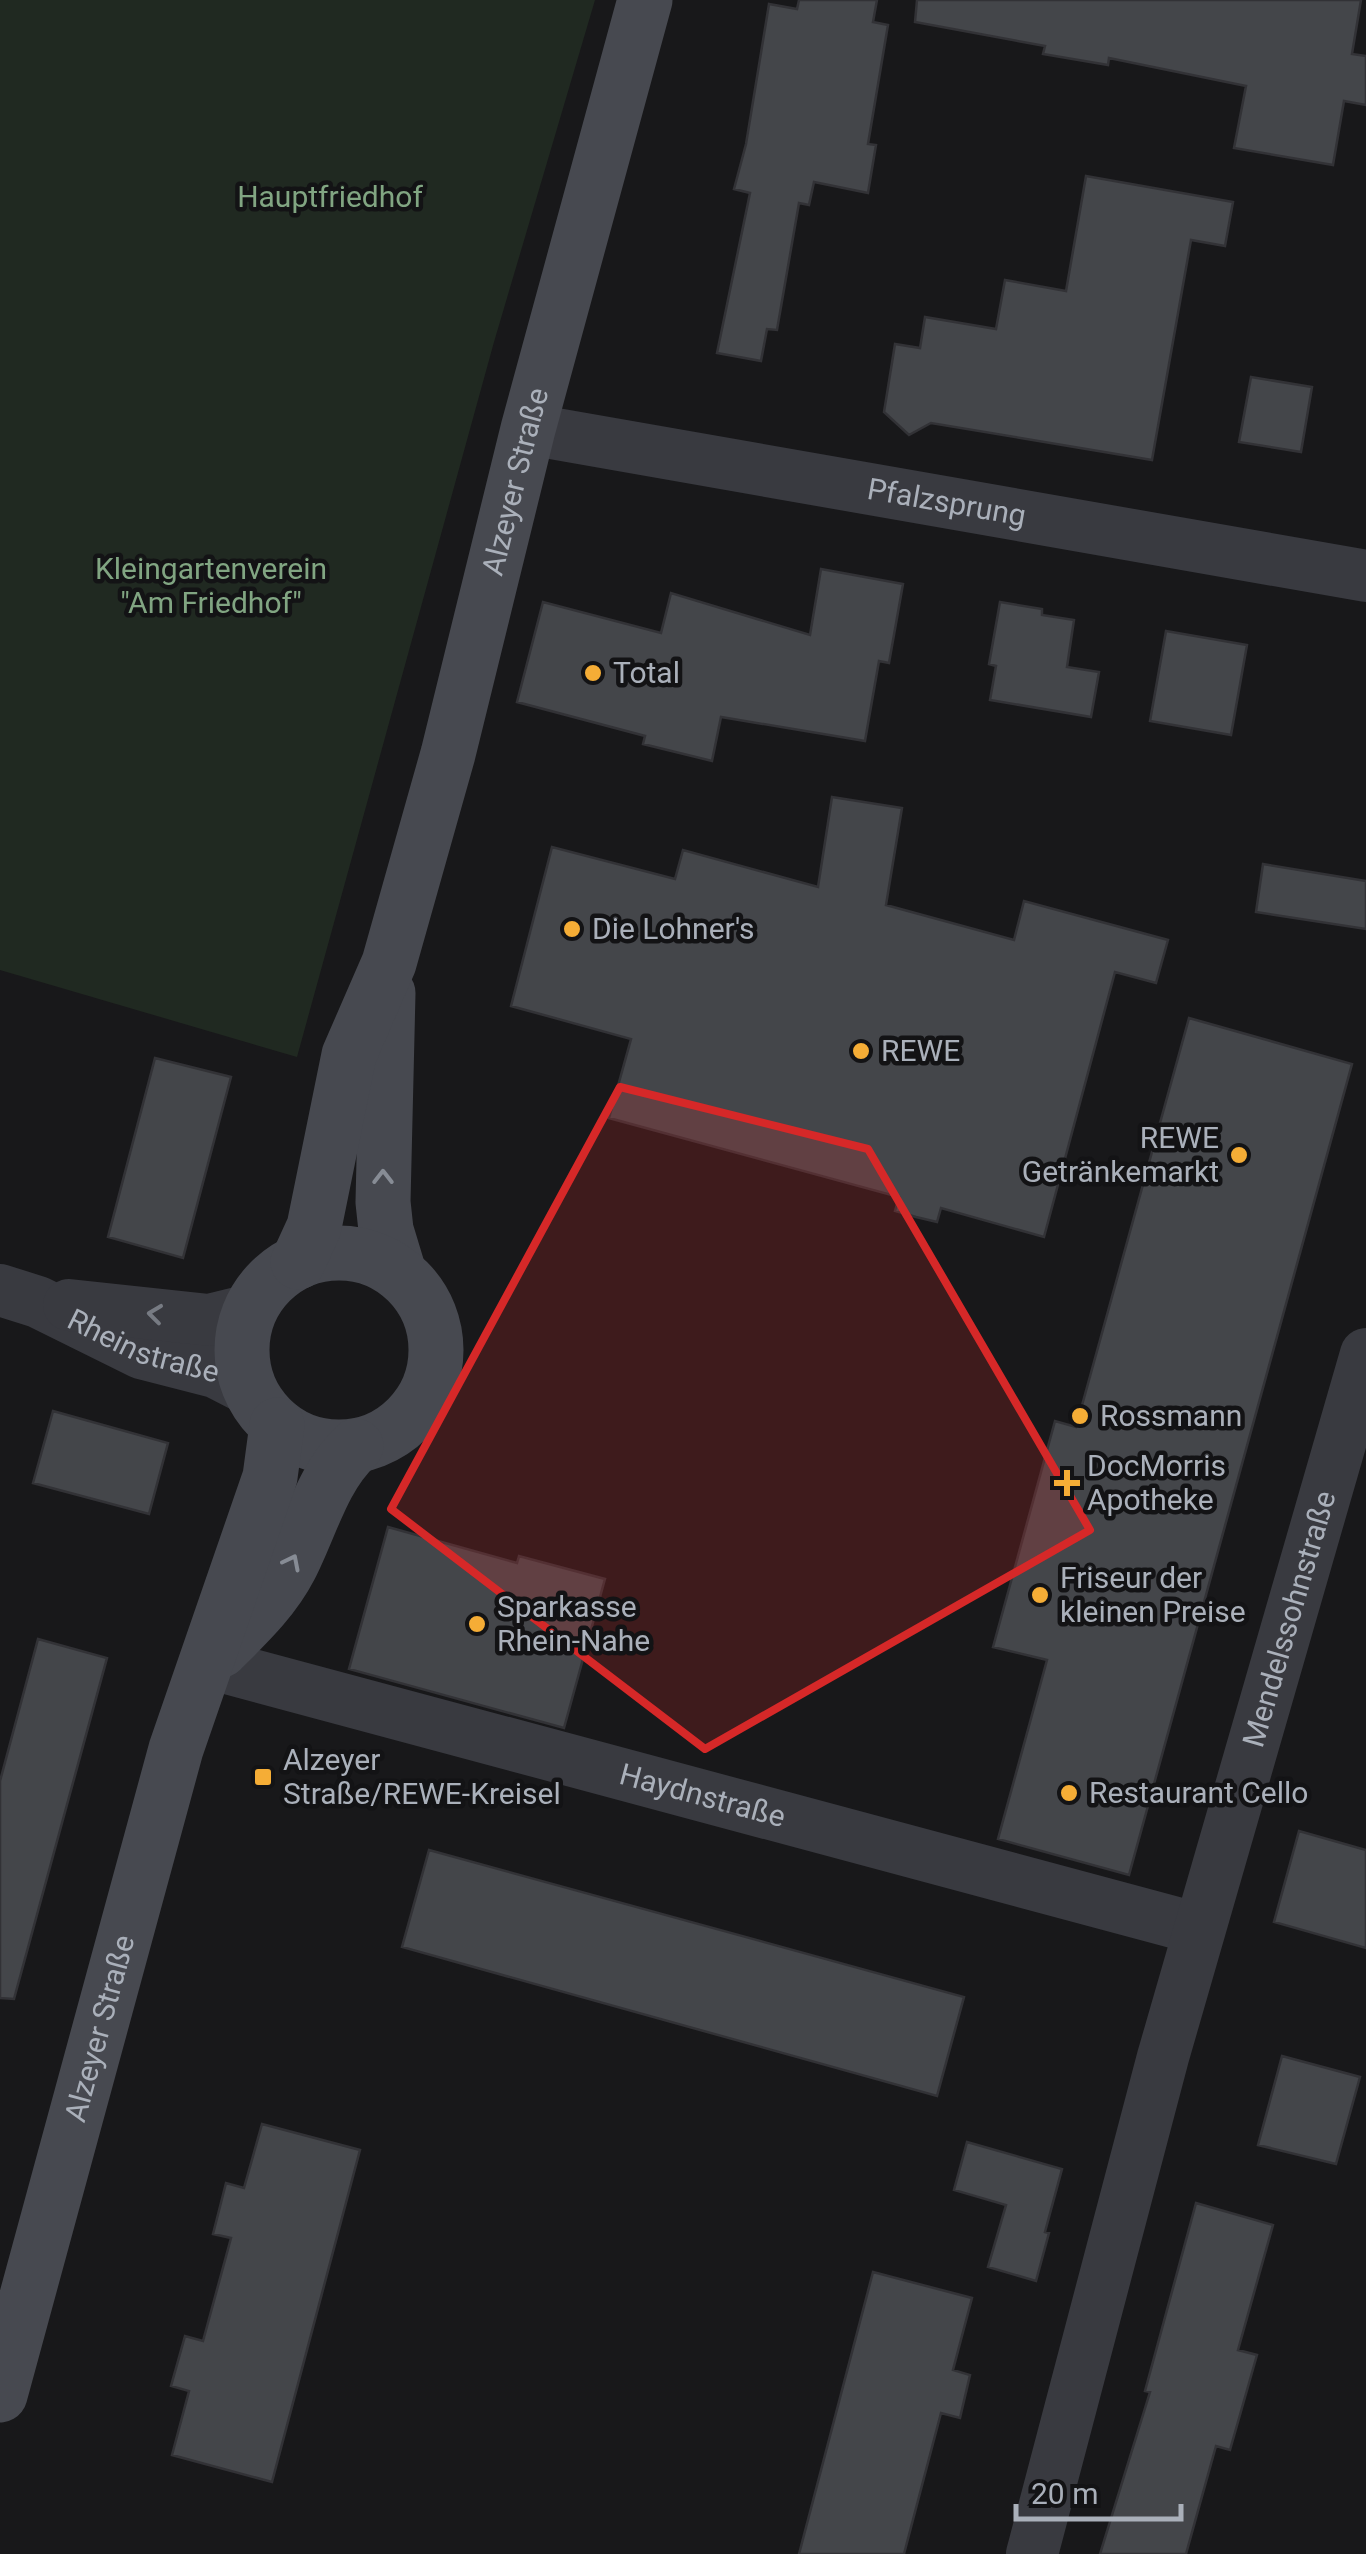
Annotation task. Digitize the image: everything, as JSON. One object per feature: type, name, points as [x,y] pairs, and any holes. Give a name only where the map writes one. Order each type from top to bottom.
[{"type":"main road","name":"Alzeyer Straße","points":[[298,1262],[318,1212],[349,1055],[390,963],[448,754],[528,429],[644,0]]},
{"type":"main road","name":"Alzeyer Straße","points":[[390,963],[383,1202],[386,1230],[399,1273]]},
{"type":"main road","points":[[319,1254],[361,1255],[399,1273],[416,1290],[429,1312],[436,1337],[433,1374],[418,1408],[380,1439],[356,1446],[314,1444],[264,1408],[244,1370],[242,1350],[250,1310],[278,1273],[319,1254]]},
{"type":"main road","name":"Alzeyer Straße","points":[[0,2395],[176,1749],[270,1477],[264,1408]]},
{"type":"main road","name":"Alzeyer Straße","points":[[208,1663],[263,1608],[288,1572],[324,1488],[356,1446]]},
{"type":"street","name":"Pfalzsprung","points":[[528,429],[1366,576]]},
{"type":"street","name":"Rheinstraße","points":[[19,1296],[209,1320],[250,1310]]},
{"type":"street","name":"Rheinstraße","points":[[19,1296],[140,1353],[215,1372],[264,1408]]},
{"type":"street","name":"Mendelssohnstraße","points":[[1032,2554],[1198,1929],[1366,1354]]},
{"type":"street","name":"Haydnstraße","points":[[208,1663],[1198,1929]]},
{"type":"highlighted area","points":[[620,1087],[868,1149],[1090,1530],[705,1749],[391,1509]]},
{"type":"green space","points":[[0,0],[595,0],[494,342],[297,1057],[0,970]]},
{"type":"building","points":[[799,0],[877,0],[873,22],[888,25],[868,144],[876,145],[868,193],[814,182],[809,205],[799,203],[777,330],[767,329],[761,361],[717,353],[750,193],[734,189],[746,144],[769,4],[797,9]]},
{"type":"building","points":[[917,0],[1361,0],[1352,54],[1366,56],[1366,105],[1344,101],[1333,165],[1234,148],[1246,86],[1109,58],[1108,65],[1043,54],[1045,46],[915,22]]},
{"type":"building","points":[[1086,176],[1233,202],[1225,246],[1191,240],[1152,460],[931,423],[909,435],[884,412],[895,344],[920,348],[925,317],[996,329],[1005,280],[1066,291]]},
{"type":"building","points":[[1251,377],[1312,387],[1301,452],[1239,442]]},
{"type":"building","points":[[821,569],[903,584],[889,663],[879,661],[865,741],[721,717],[712,761],[643,744],[645,736],[517,702],[543,602],[661,633],[671,593],[810,635]]},
{"type":"building","points":[[1000,602],[1042,609],[1042,615],[1074,620],[1067,667],[1099,672],[1091,717],[990,700],[996,666],[989,664]]},
{"type":"building","points":[[1166,631],[1247,645],[1231,735],[1150,721]]},
{"type":"building","name":"REWE","points":[[832,797],[902,808],[886,905],[1014,940],[1024,901],[1168,940],[1156,983],[1115,972],[1044,1237],[941,1208],[937,1222],[916,1217],[895,1211],[899,1197],[609,1118],[631,1039],[511,1006],[552,847],[675,879],[683,850],[818,887]]},
{"type":"building","points":[[1263,864],[1366,881],[1366,929],[1256,912]]},
{"type":"building","points":[[1189,1018],[1352,1064],[1129,1875],[998,1839],[1047,1660],[993,1647],[1055,1421],[1076,1427]]},
{"type":"building","points":[[155,1058],[231,1077],[183,1258],[108,1237]]},
{"type":"building","points":[[53,1411],[168,1443],[149,1514],[33,1483]]},
{"type":"building","name":"Sparkasse Rhein-Nahe","points":[[388,1527],[517,1563],[519,1556],[605,1579],[564,1728],[349,1669]]},
{"type":"building","points":[[38,1639],[107,1658],[14,1999],[0,1998],[0,1781]]},
{"type":"building","points":[[1299,1831],[1366,1850],[1366,1948],[1274,1922]]},
{"type":"building","points":[[429,1850],[964,1997],[937,2096],[402,1947]]},
{"type":"building","points":[[1282,2056],[1360,2077],[1336,2164],[1258,2145]]},
{"type":"building","points":[[262,2124],[360,2150],[272,2482],[172,2455],[189,2391],[171,2386],[185,2336],[203,2341],[231,2238],[213,2234],[226,2183],[244,2188]]},
{"type":"building","points":[[967,2142],[1062,2169],[1036,2281],[988,2267],[1006,2205],[954,2190]]},
{"type":"building","points":[[1196,2203],[1273,2225],[1238,2350],[1257,2355],[1230,2450],[1216,2446],[1186,2554],[1100,2554],[1150,2392],[1145,2391]]},
{"type":"building","points":[[873,2272],[972,2298],[953,2370],[970,2375],[960,2418],[941,2413],[904,2554],[799,2554]]},
{"type":"place","name":"Total","points":[[593,673]]},
{"type":"place","name":"Die Lohner's","points":[[572,929]]},
{"type":"place","name":"REWE","points":[[861,1051]]},
{"type":"place","name":"REWE Getränkemarkt","points":[[1239,1155]]},
{"type":"place","name":"Rossmann","points":[[1080,1416]]},
{"type":"place","name":"DocMorris Apotheke","points":[[1067,1483]]},
{"type":"place","name":"Friseur der kleinen Preise","points":[[1040,1595]]},
{"type":"place","name":"Sparkasse Rhein-Nahe","points":[[477,1624]]},
{"type":"place","name":"Alzeyer Straße/REWE-Kreisel","points":[[263,1777]]},
{"type":"place","name":"Restaurant Cello","points":[[1069,1793]]},
{"type":"park label","name":"Hauptfriedhof","points":[[330,197]]},
{"type":"park label","name":"Kleingartenverein \"Am Friedhof\"","points":[[211,586]]}]
